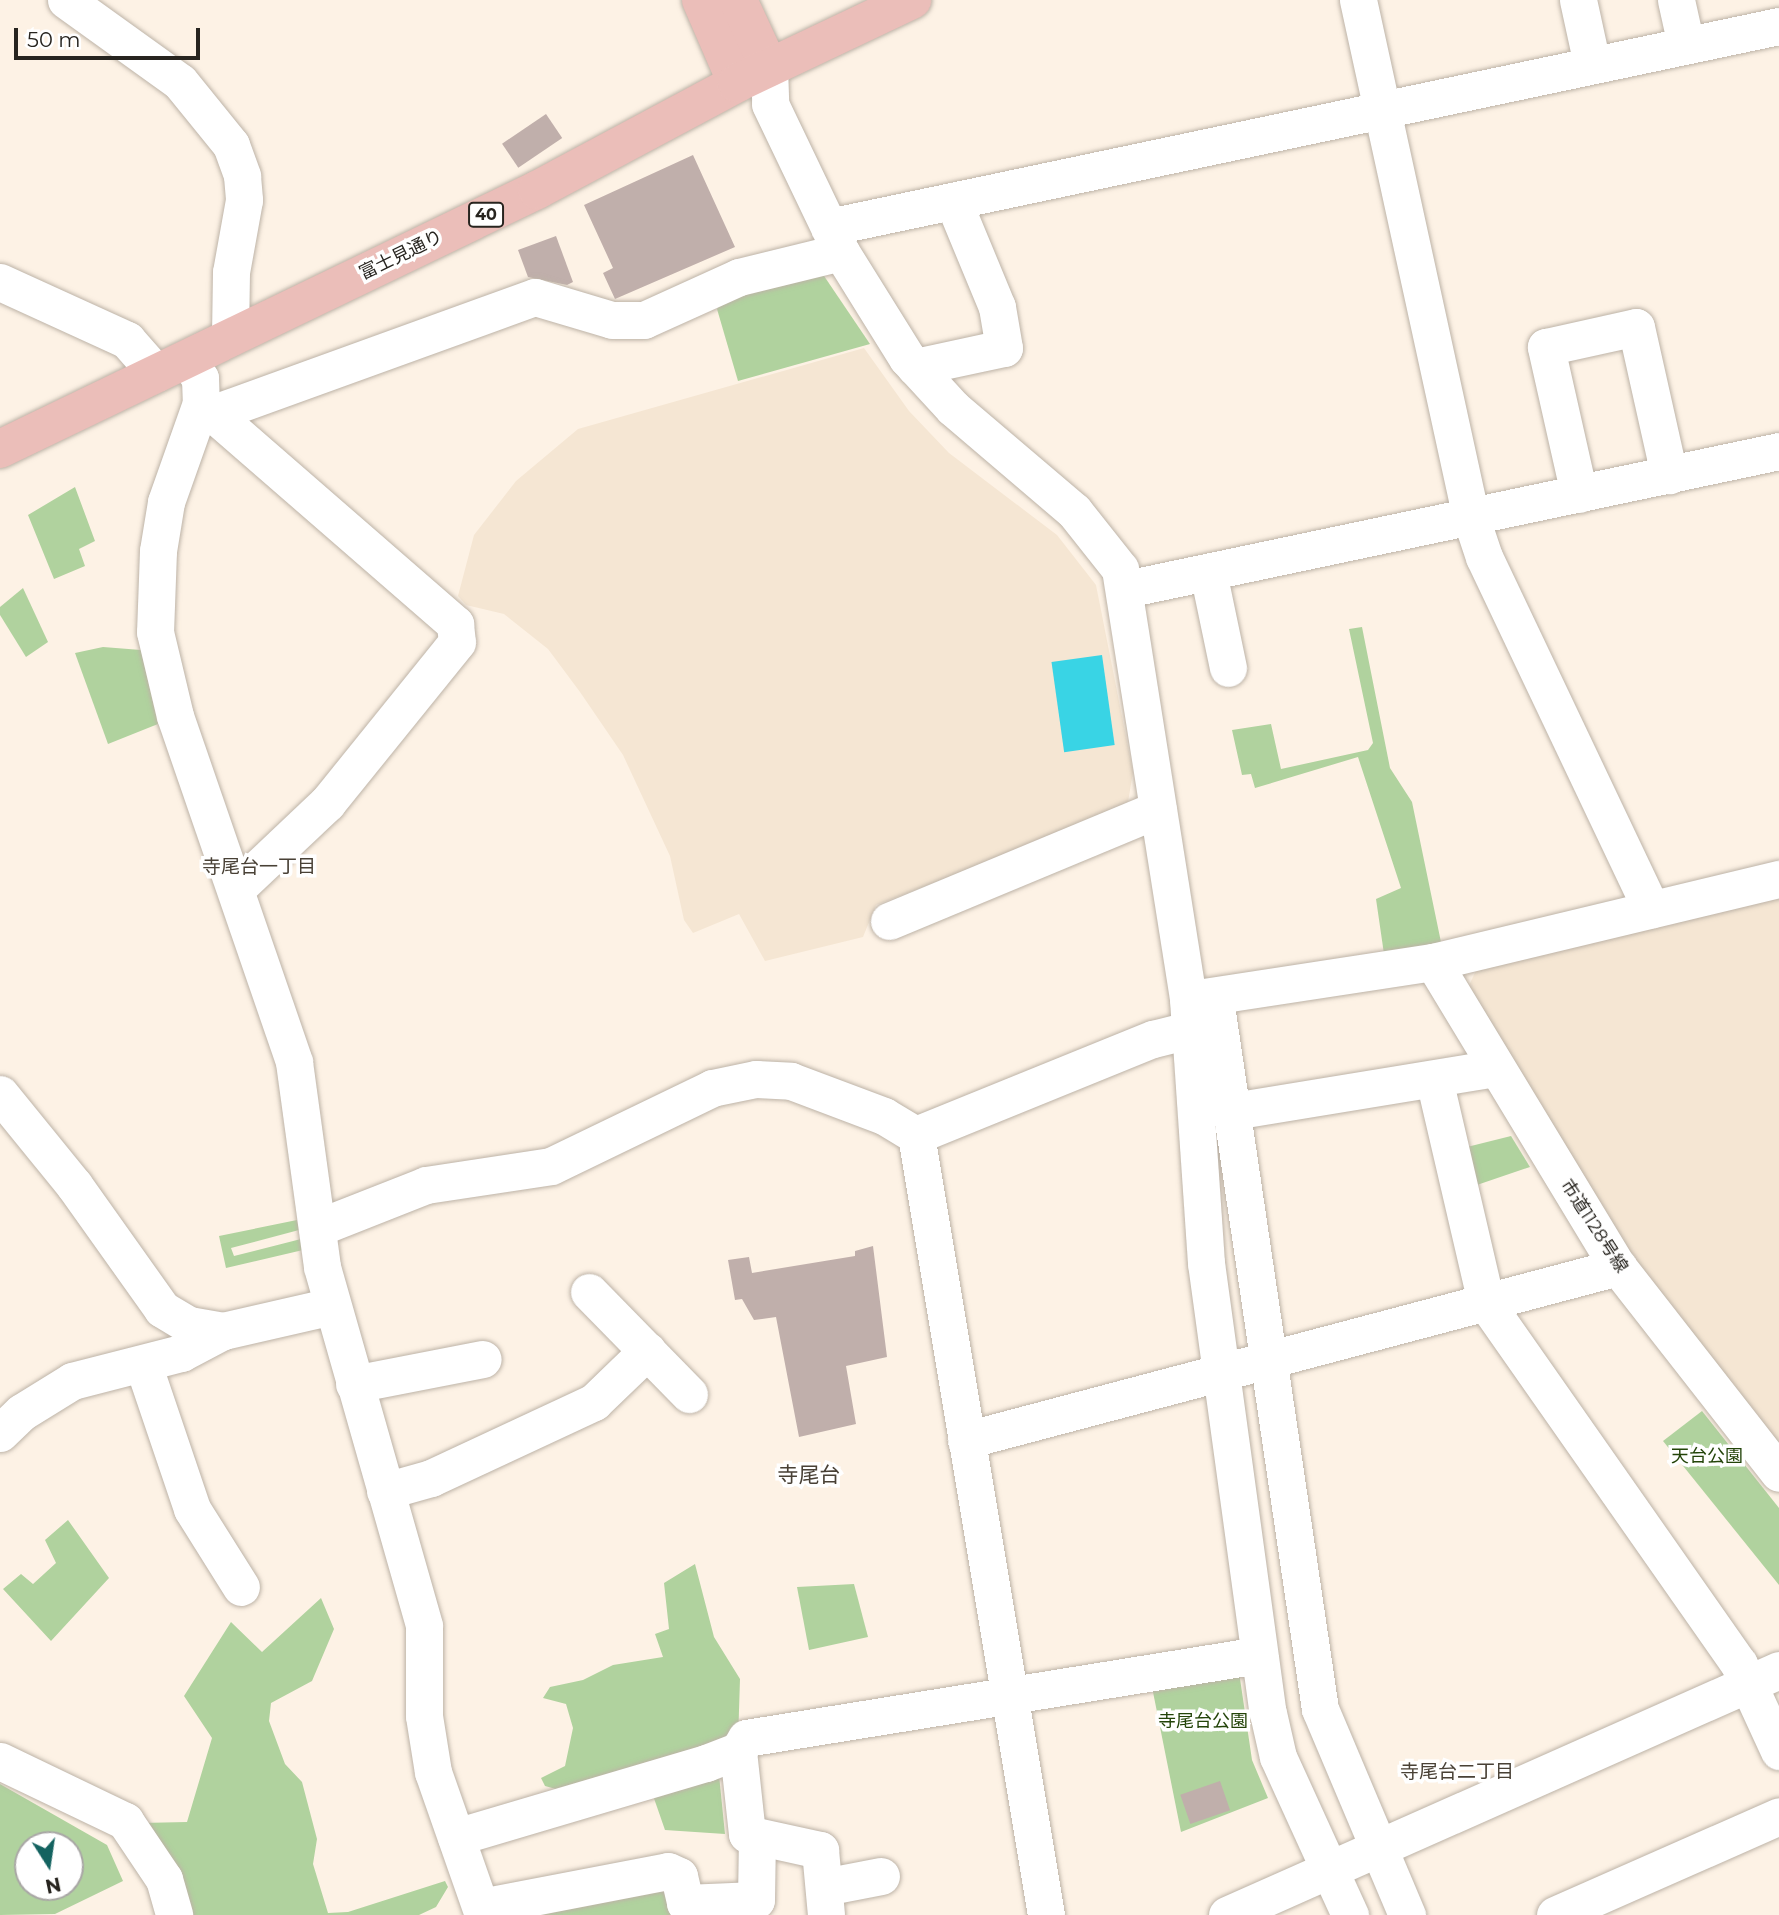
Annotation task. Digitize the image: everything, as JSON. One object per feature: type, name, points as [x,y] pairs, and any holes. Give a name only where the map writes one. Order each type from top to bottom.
[{"type":"main road","points":[[701,0],[759,85]]},
{"type":"main road","points":[[738,0],[759,85]]},
{"type":"main road","name":"富士見通り","points":[[0,449],[759,85],[912,0]]},
{"type":"street","points":[[66,0],[180,82],[231,145],[242,176],[244,200],[231,272],[230,337]]},
{"type":"street","points":[[1358,0],[1385,106],[1471,518],[1484,557],[1651,909]]},
{"type":"street","points":[[1578,0],[1592,64]]},
{"type":"street","points":[[1676,0],[1686,45]]},
{"type":"street","points":[[1774,0],[1779,9]]},
{"type":"street","points":[[757,1837],[756,1900],[686,1909],[679,1876],[668,1871],[482,1911],[427,1745],[424,1626],[332,1306],[317,1228],[294,1062],[237,888],[175,716],[155,632],[158,551],[166,502],[209,407],[534,297],[612,320],[644,320],[738,277],[835,239],[953,201],[1385,106],[1779,26]]},
{"type":"street","points":[[759,85],[835,239],[915,367],[953,408],[1094,532],[1120,569],[1126,589],[1158,809],[1197,1009],[1233,1111],[1267,1360],[1320,1709],[1407,1915]]},
{"type":"street","points":[[915,367],[1004,348],[996,307],[953,201]]},
{"type":"street","points":[[1,284],[127,340],[171,366],[201,378],[209,407],[455,624],[457,642],[327,803],[237,888]]},
{"type":"street","points":[[1579,494],[1546,347],[1636,327],[1669,475]]},
{"type":"street","points":[[1126,589],[1779,451]]},
{"type":"street","points":[[1208,572],[1228,668]]},
{"type":"street","points":[[889,921],[1158,809]]},
{"type":"street","points":[[916,1135],[1161,1036],[1197,1009],[1433,962],[1779,879]]},
{"type":"street","name":"市道1128号線","points":[[1433,962],[1495,1069],[1618,1266],[1779,1473]]},
{"type":"street","points":[[1197,1009],[1206,1263],[1259,1655],[1278,1757],[1350,1915]]},
{"type":"street","points":[[1233,1111],[1495,1069]]},
{"type":"street","points":[[317,1228],[426,1185],[551,1166],[712,1088],[756,1079],[791,1082],[826,1094],[884,1116],[916,1135],[1046,1915]]},
{"type":"street","points":[[1434,1079],[1486,1303],[1763,1677],[1779,1751]]},
{"type":"street","points":[[0,1094],[162,1309],[190,1325],[223,1331]]},
{"type":"street","points":[[966,1440],[1618,1266]]},
{"type":"street","points":[[589,1292],[689,1394]]},
{"type":"street","points":[[0,1433],[22,1412],[72,1381],[181,1353],[223,1331],[332,1306]]},
{"type":"street","points":[[385,1490],[431,1478],[594,1402],[647,1351]]},
{"type":"street","points":[[354,1384],[483,1359]]},
{"type":"street","points":[[143,1364],[192,1509],[242,1587]]},
{"type":"street","points":[[881,1876],[825,1901],[820,1850],[747,1834],[738,1751],[746,1738],[1259,1655]]},
{"type":"street","points":[[1227,1915],[1763,1677]]},
{"type":"street","points":[[456,1837],[738,1751]]},
{"type":"street","points":[[0,1761],[125,1821],[164,1879],[174,1915]]},
{"type":"street","points":[[1555,1915],[1779,1816]]},
{"type":"shaded area","points":[[864,348],[909,411],[949,453],[1057,535],[1096,585],[1133,772],[1128,802],[1112,814],[876,905],[863,937],[765,961],[739,914],[693,933],[684,920],[670,856],[623,755],[580,692],[548,649],[504,614],[466,605],[458,596],[474,535],[516,481],[578,429]]},
{"type":"shaded area","points":[[1779,887],[1779,1449],[1631,1259],[1467,990],[1478,966]]},
{"type":"green space","points":[[820,270],[870,344],[738,381],[717,309],[723,298]]},
{"type":"green space","points":[[75,487],[95,541],[79,549],[85,566],[54,579],[28,515]]},
{"type":"green space","points":[[23,588],[48,642],[26,657],[0,615],[0,607]]},
{"type":"green space","points":[[1362,627],[1390,768],[1412,802],[1442,947],[1384,954],[1376,899],[1401,888],[1358,757],[1255,788],[1251,774],[1242,775],[1232,730],[1271,724],[1281,769],[1368,750],[1373,743],[1349,629]]},
{"type":"green space","points":[[103,647],[141,650],[158,724],[108,744],[75,653]]},
{"type":"green space","points":[[1511,1136],[1530,1167],[1471,1187],[1459,1149]]},
{"type":"green space","points":[[297,1220],[299,1230],[231,1248],[234,1256],[301,1239],[303,1250],[226,1268],[219,1236]]},
{"type":"green space","name":"天台公園","points":[[1702,1411],[1779,1508],[1779,1585],[1663,1441]]},
{"type":"green space","points":[[68,1520],[109,1578],[51,1641],[3,1589],[21,1574],[33,1584],[56,1563],[45,1540]]},
{"type":"green space","points":[[695,1564],[714,1637],[740,1679],[738,1742],[563,1791],[545,1786],[541,1778],[565,1766],[573,1728],[566,1704],[543,1698],[550,1687],[583,1680],[613,1665],[663,1657],[655,1634],[669,1629],[664,1583]]},
{"type":"green space","points":[[854,1584],[868,1637],[809,1650],[797,1587]]},
{"type":"green space","points":[[321,1598],[334,1629],[312,1681],[271,1703],[269,1721],[285,1764],[302,1782],[317,1839],[313,1864],[328,1913],[348,1912],[445,1881],[448,1887],[436,1907],[419,1915],[188,1915],[141,1823],[187,1822],[212,1738],[184,1696],[231,1622],[262,1652]]},
{"type":"green space","name":"寺尾台公園","points":[[1239,1672],[1252,1760],[1268,1798],[1181,1832],[1151,1682]]},
{"type":"green space","points":[[718,1765],[725,1834],[665,1830],[649,1784]]},
{"type":"green space","points":[[0,1784],[82,1831],[14,1831],[14,1901],[82,1901],[55,1914],[0,1915]]},
{"type":"green space","points":[[84,1832],[107,1845],[123,1881],[84,1900]]},
{"type":"green space","points":[[674,1887],[679,1915],[503,1915]]},
{"type":"water","points":[[1102,655],[1115,745],[1064,752],[1051,662]]},
{"type":"building","points":[[546,114],[562,138],[518,168],[502,144]]},
{"type":"building","points":[[693,155],[735,247],[615,299],[603,273],[613,268],[584,205]]},
{"type":"building","points":[[556,236],[573,282],[567,285],[528,277],[518,250]]},
{"type":"building","points":[[873,1246],[887,1357],[846,1366],[856,1424],[799,1437],[776,1317],[754,1320],[742,1299],[735,1300],[728,1260],[749,1257],[752,1273],[855,1256],[855,1251]]},
{"type":"building","points":[[1220,1781],[1230,1810],[1190,1824],[1180,1795]]},
{"type":"district","name":"寺尾台一丁目","points":[[259,867]]},
{"type":"district","name":"寺尾台","points":[[809,1475]]},
{"type":"district","name":"寺尾台二丁目","points":[[1457,1772]]}]
